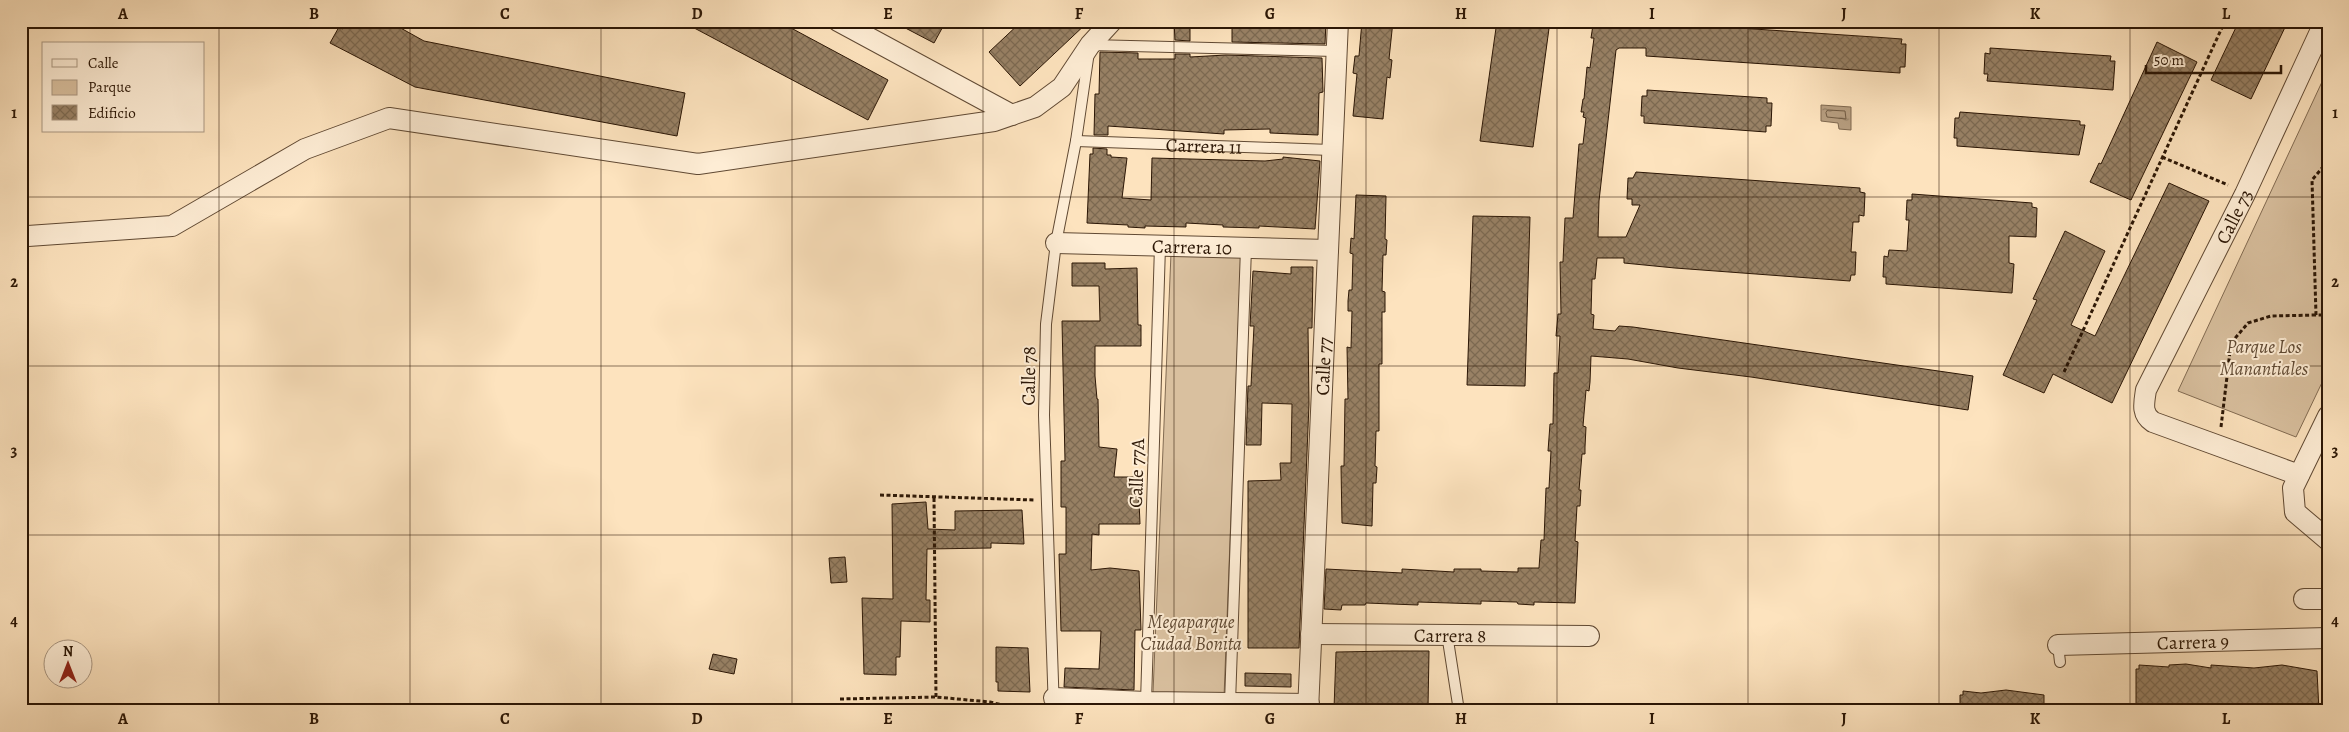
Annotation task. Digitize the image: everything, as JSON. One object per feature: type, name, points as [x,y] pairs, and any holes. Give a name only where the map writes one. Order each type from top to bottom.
[{"type":"street","points":[[21,234],[28,236],[172,226],[305,149],[389,118],[698,164],[994,121],[1035,107],[1062,87],[1090,45],[1112,21]]},
{"type":"street","name":"Calle 77","points":[[1309,707],[1331,150],[1338,21]]},
{"type":"street","name":"Calle 73","points":[[2299,475],[2153,422],[2146,416],[2144,410],[2146,390],[2245,194],[2325,21]]},
{"type":"street","points":[[847,23],[1012,115]]},
{"type":"street","name":"Carrera 10","points":[[1056,244],[1328,250]]},
{"type":"street","points":[[2328,416],[2293,488],[2295,512],[2328,540]]},
{"type":"street","points":[[2304,599],[2328,599]]},
{"type":"street","name":"Carrera 8","points":[[1311,634],[1589,636]]},
{"type":"street","name":"Carrera 9","points":[[2059,654],[2328,638]]},
{"type":"street","points":[[1054,704],[1146,702],[1230,703],[1309,707]]},
{"type":"lane","points":[[1090,45],[1336,51]]},
{"type":"lane","name":"Calle 78","points":[[1054,704],[1044,415],[1046,324],[1056,244],[1076,140],[1090,45]]},
{"type":"lane","name":"Carrera 11","points":[[1076,140],[1331,150]]},
{"type":"lane","name":"Calle 77A","points":[[1146,702],[1160,246]]},
{"type":"lane","points":[[1230,703],[1246,248]]},
{"type":"lane","points":[[1447,634],[1459,711]]},
{"type":"path","points":[[2064,372],[2225,21]]},
{"type":"path","points":[[2162,157],[2245,194]]},
{"type":"path","points":[[2316,315],[2312,180],[2328,162]]},
{"type":"path","points":[[2223,409],[2231,343],[2248,323],[2271,316],[2328,315]]},
{"type":"path","points":[[880,496],[1025,500],[1047,498]]},
{"type":"path","points":[[934,498],[936,697]]},
{"type":"path","points":[[840,700],[936,697],[990,702],[1027,711]]},
{"type":"green space","name":"Parque Los Manantiales","points":[[2328,69],[2328,370],[2296,437],[2178,391]]},
{"type":"green space","name":"Megaparque Ciudad Bonita","points":[[1171,253],[1241,255],[1224,697],[1153,693]]},
{"type":"water","points":[[1821,105],[1851,107],[1851,130],[1839,129],[1838,123],[1821,121]]},
{"type":"building","points":[[348,21],[388,21],[424,41],[685,93],[677,136],[415,87],[330,43],[339,27],[343,29]]},
{"type":"building","points":[[681,21],[778,21],[888,80],[868,120]]},
{"type":"building","points":[[892,21],[946,21],[934,43]]},
{"type":"building","points":[[1022,21],[1089,21],[1020,86],[989,52]]},
{"type":"building","points":[[1174,21],[1190,21],[1190,41],[1175,40]]},
{"type":"building","points":[[1232,21],[1326,21],[1325,44],[1232,42]]},
{"type":"building","points":[[1362,21],[1393,21],[1389,59],[1392,60],[1390,78],[1387,77],[1383,119],[1353,116],[1357,74],[1353,73],[1355,56],[1359,56]]},
{"type":"building","points":[[1497,21],[1550,21],[1533,147],[1480,141]]},
{"type":"building","points":[[1598,21],[1621,21],[1621,26],[1649,28],[1649,22],[1902,39],[1901,44],[1906,44],[1905,67],[1900,67],[1900,73],[1646,56],[1646,48],[1619,48],[1616,50],[1599,201],[1598,237],[1626,237],[1640,205],[1632,205],[1632,199],[1627,199],[1628,178],[1633,178],[1636,172],[1860,188],[1860,192],[1865,193],[1864,216],[1859,215],[1859,222],[1853,222],[1851,252],[1856,252],[1855,275],[1851,275],[1850,281],[1675,268],[1624,263],[1624,258],[1597,258],[1595,279],[1592,279],[1591,314],[1594,315],[1593,329],[1615,331],[1619,326],[1633,327],[1973,376],[1968,410],[1628,359],[1591,356],[1589,391],[1586,390],[1583,426],[1586,427],[1585,454],[1582,454],[1579,490],[1581,490],[1580,506],[1577,506],[1575,541],[1578,542],[1575,603],[1534,602],[1534,605],[1518,604],[1517,602],[1481,601],[1481,604],[1418,602],[1418,605],[1366,603],[1365,605],[1342,605],[1341,610],[1324,609],[1326,569],[1402,573],[1402,569],[1454,572],[1454,569],[1481,569],[1481,571],[1518,572],[1518,568],[1539,568],[1541,540],[1544,540],[1546,488],[1549,488],[1551,451],[1548,451],[1550,424],[1553,424],[1554,373],[1558,373],[1560,336],[1556,336],[1558,314],[1561,314],[1560,262],[1563,262],[1565,218],[1573,218],[1579,144],[1583,144],[1586,118],[1583,117],[1584,112],[1581,112],[1587,67],[1590,68],[1594,38],[1591,38],[1593,25],[1597,25]]},
{"type":"building","points":[[2239,21],[2288,21],[2251,99],[2211,80]]},
{"type":"building","points":[[2157,42],[2197,62],[2131,200],[2090,182],[2099,163],[2101,164]]},
{"type":"building","points":[[1990,48],[2111,56],[2110,61],[2115,61],[2113,90],[1987,81],[1988,74],[1984,74],[1985,53],[1990,54]]},
{"type":"building","points":[[1100,52],[1138,53],[1138,59],[1175,59],[1175,54],[1190,54],[1190,57],[1226,55],[1322,58],[1323,92],[1319,93],[1318,135],[1270,133],[1270,129],[1224,130],[1224,134],[1108,126],[1108,135],[1094,135],[1095,94],[1099,94]]},
{"type":"building","points":[[1647,90],[1767,98],[1767,103],[1772,103],[1771,126],[1766,126],[1766,132],[1644,123],[1644,116],[1641,116],[1642,96],[1647,96]]},
{"type":"building","points":[[1960,112],[2080,121],[2080,125],[2085,125],[2079,155],[1957,146],[1957,138],[1954,138],[1955,118],[1959,118]]},
{"type":"building","points":[[1093,148],[1107,149],[1107,155],[1111,155],[1111,157],[1127,158],[1122,198],[1151,200],[1152,158],[1265,161],[1283,159],[1283,157],[1320,161],[1315,229],[1259,226],[1259,228],[1223,227],[1223,225],[1186,223],[1186,227],[1145,226],[1145,228],[1128,227],[1128,225],[1087,223],[1090,154],[1093,154]]},
{"type":"building","points":[[2169,183],[2209,201],[2112,403],[2053,374],[2044,393],[2003,375],[2037,300],[2033,299],[2065,231],[2105,251],[2071,325],[2095,336]]},
{"type":"building","points":[[1912,194],[2032,203],[2032,207],[2037,208],[2036,237],[2009,236],[2009,263],[2014,264],[2012,293],[1886,284],[1886,277],[1883,277],[1884,256],[1888,257],[1889,250],[1907,251],[1909,220],[1906,220],[1907,200],[1912,200]]},
{"type":"building","points":[[1356,195],[1386,196],[1385,239],[1387,240],[1386,255],[1383,255],[1382,291],[1385,292],[1385,312],[1382,312],[1382,364],[1379,364],[1379,431],[1376,431],[1375,466],[1377,467],[1376,483],[1373,483],[1372,526],[1342,523],[1341,466],[1344,466],[1345,399],[1348,399],[1347,347],[1351,348],[1352,311],[1348,311],[1348,301],[1349,290],[1352,290],[1353,254],[1350,253],[1351,238],[1354,239]]},
{"type":"building","points":[[1473,216],[1530,217],[1525,386],[1467,385]]},
{"type":"building","points":[[1072,263],[1105,263],[1105,269],[1137,268],[1138,325],[1141,325],[1141,346],[1095,346],[1095,376],[1098,399],[1099,447],[1117,449],[1114,477],[1138,477],[1140,524],[1099,524],[1099,535],[1092,534],[1091,570],[1110,568],[1139,571],[1141,630],[1135,630],[1134,690],[1064,687],[1065,668],[1099,669],[1101,631],[1061,631],[1059,554],[1066,554],[1066,507],[1061,507],[1061,461],[1065,461],[1062,321],[1100,321],[1099,286],[1072,286]]},
{"type":"building","points":[[1291,267],[1313,267],[1312,328],[1308,328],[1309,404],[1299,648],[1248,648],[1248,481],[1281,480],[1280,463],[1291,463],[1292,404],[1262,403],[1261,445],[1246,445],[1248,386],[1251,386],[1254,326],[1250,326],[1253,271],[1291,274]]},
{"type":"building","points":[[926,502],[928,529],[955,530],[955,511],[1022,510],[1024,544],[991,543],[991,548],[927,549],[926,600],[930,600],[930,622],[901,621],[900,657],[896,657],[896,675],[864,674],[862,598],[893,599],[892,504]]},
{"type":"building","points":[[845,557],[847,582],[831,583],[829,558]]},
{"type":"building","points":[[996,647],[1028,648],[1030,692],[998,691],[998,682],[996,682]]},
{"type":"building","points":[[1429,651],[1428,708],[1334,709],[1336,652]]},
{"type":"building","points":[[713,654],[737,659],[734,674],[709,669]]},
{"type":"building","points":[[2186,664],[2211,668],[2211,665],[2254,668],[2282,665],[2317,671],[2319,711],[2136,711],[2136,669],[2139,669],[2139,665],[2169,667],[2169,665]]},
{"type":"building","points":[[1245,673],[1291,674],[1291,687],[1245,686]]},
{"type":"building","points":[[2006,690],[2044,695],[2044,711],[1960,711],[1960,695],[1963,695],[1963,691],[1981,693]]}]
